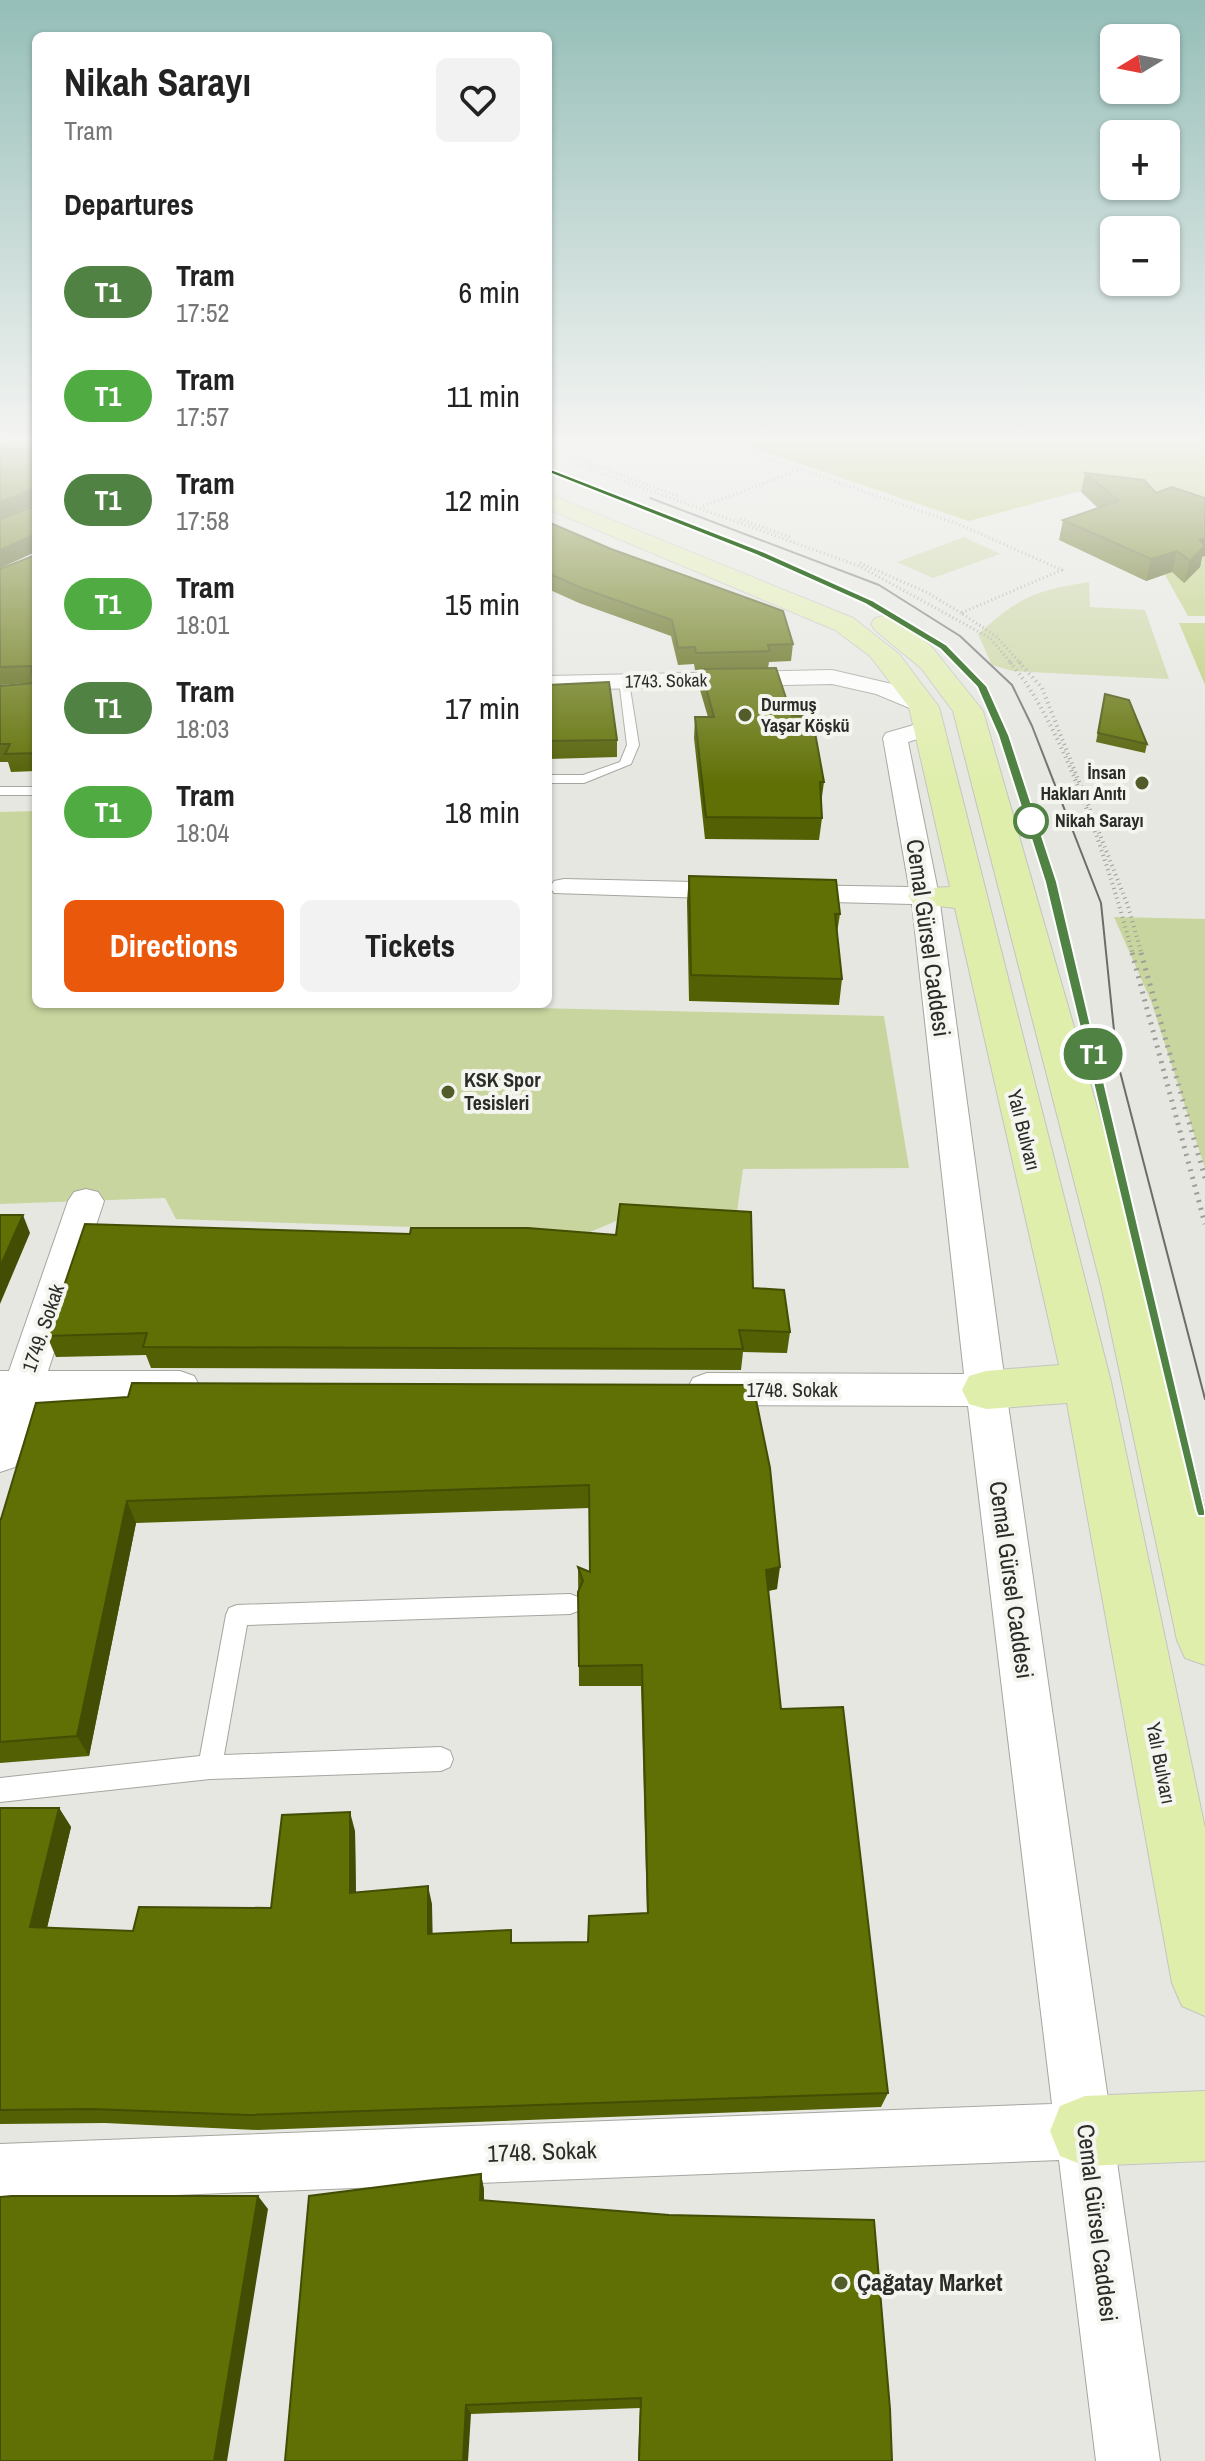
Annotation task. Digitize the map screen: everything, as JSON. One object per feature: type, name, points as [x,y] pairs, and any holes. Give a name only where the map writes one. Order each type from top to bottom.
[{"type":"main road","name":"Yalı Bulvarı","points":[[673,553],[844,624],[879,646],[902,672],[927,717],[1087,1382],[1205,1983]]},
{"type":"main road","points":[[734,553],[872,617],[915,643],[944,673],[968,711],[1051,1005],[1182,1530],[1205,1640]]},
{"type":"main road","points":[[925,896],[970,898]]},
{"type":"main road","points":[[986,1390],[1087,1382]]},
{"type":"main road","points":[[1085,2131],[1205,2126]]},
{"type":"street","points":[[832,677],[858,663],[862,651],[858,639],[844,624]]},
{"type":"street","name":"1743. Sokak","points":[[552,683],[832,677],[884,689],[927,717]]},
{"type":"street","name":"Cemal Gürsel Caddesi","points":[[927,717],[895,738],[925,896],[986,1390],[1128,2461]]},
{"type":"street","points":[[564,887],[925,896]]},
{"type":"street","name":"1749. Sokak","points":[[0,1455],[11,1387],[86,1201]]},
{"type":"street","points":[[11,1387],[212,1387]]},
{"type":"street","name":"1748. Sokak","points":[[670,1389],[986,1390]]},
{"type":"street","name":"1748. Sokak","points":[[0,2173],[1085,2131]]},
{"type":"lane","points":[[552,779],[584,779],[625,764],[633,745],[623,682]]},
{"type":"lane","points":[[0,791],[32,791]]},
{"type":"lane","points":[[210,1767],[237,1615],[570,1604]]},
{"type":"lane","points":[[0,1790],[210,1767],[441,1759]]},
{"type":"path","points":[[831,553],[928,593],[961,613],[996,636],[1042,688],[1128,906],[1205,1178]]},
{"type":"path","points":[[961,613],[1062,570],[1023,553]]},
{"type":"shaded area","points":[[922,553],[1000,554],[933,578],[897,562]]},
{"type":"shaded area","points":[[1205,556],[1205,616],[1188,616],[1165,575]]},
{"type":"shaded area","points":[[1089,582],[1090,607],[1145,610],[1169,679],[1012,671],[992,665],[978,634],[1028,598]]},
{"type":"shaded area","points":[[1179,623],[1205,623],[1205,685]]},
{"type":"shaded area","name":"KSK Spor Tesisleri","points":[[32,811],[32,1008],[535,1008],[884,1016],[909,1168],[743,1169],[736,1219],[623,1218],[588,1233],[176,1219],[165,1198],[0,1204],[0,812]]},
{"type":"shaded area","points":[[1114,917],[1205,919],[1205,1168],[1151,1001]]},
{"type":"building","points":[[552,553],[622,553],[783,611],[793,644],[768,645],[770,651],[696,653],[695,647],[678,648],[672,620],[552,575]]},
{"type":"building","points":[[1137,553],[1171,553],[1151,559]]},
{"type":"building","points":[[1179,553],[1198,553],[1190,561]]},
{"type":"building","points":[[32,556],[32,672],[31,666],[0,667],[0,569]]},
{"type":"building","points":[[776,668],[792,716],[812,716],[824,782],[820,782],[822,818],[706,817],[695,717],[714,717],[701,669]]},
{"type":"building","points":[[609,682],[617,740],[552,741],[552,685]]},
{"type":"building","points":[[32,683],[32,753],[5,754],[10,744],[0,744],[0,686]]},
{"type":"building","points":[[1105,694],[1129,700],[1147,744],[1098,733]]},
{"type":"building","points":[[689,876],[836,880],[840,914],[835,914],[842,979],[691,975]]},
{"type":"building","points":[[620,1204],[751,1212],[753,1288],[784,1290],[790,1332],[739,1330],[743,1349],[143,1347],[147,1333],[47,1336],[85,1224],[410,1234],[411,1228],[528,1228],[616,1235]]},
{"type":"building","points":[[0,1215],[23,1215],[0,1267]]},
{"type":"building","points":[[132,1383],[753,1385],[770,1468],[780,1567],[766,1570],[781,1709],[843,1707],[888,2093],[249,2115],[92,2109],[0,2110],[0,1808],[59,1808],[30,1927],[133,1931],[139,1907],[271,1908],[282,1815],[350,1812],[350,1893],[428,1886],[428,1934],[511,1930],[511,1943],[588,1942],[589,1916],[648,1913],[642,1665],[579,1666],[578,1592],[583,1581],[578,1567],[590,1572],[589,1485],[127,1501],[77,1736],[0,1742],[0,1519],[36,1403],[128,1397]]},
{"type":"building","points":[[481,2174],[480,2200],[669,2215],[874,2220],[892,2461],[639,2461],[641,2398],[466,2405],[463,2461],[285,2461],[309,2196]]},
{"type":"building","points":[[258,2196],[214,2461],[0,2461],[0,2197]]},
{"type":"tram line","points":[[759,553],[869,602],[944,647],[982,686],[1004,735],[1051,882],[1205,1511]]},
{"type":"tram line","name":"T1","points":[[759,553],[907,622],[944,647],[982,686],[1004,735],[1051,882],[1205,1511]]},
{"type":"tram line","points":[[794,553],[879,585],[960,636],[1012,685],[1032,726],[1101,903],[1117,1060],[1205,1399]]},
{"type":"place","name":"Durmuş Yaşar Köşkü","points":[[745,715]]},
{"type":"place","name":"İnsan Hakları Anıtı","points":[[1142,783]]},
{"type":"place","name":"Nikah Sarayı","points":[[1031,821]]},
{"type":"place","name":"KSK Spor Tesisleri","points":[[448,1092]]},
{"type":"place","name":"Çağatay Market","points":[[841,2283]]}]
